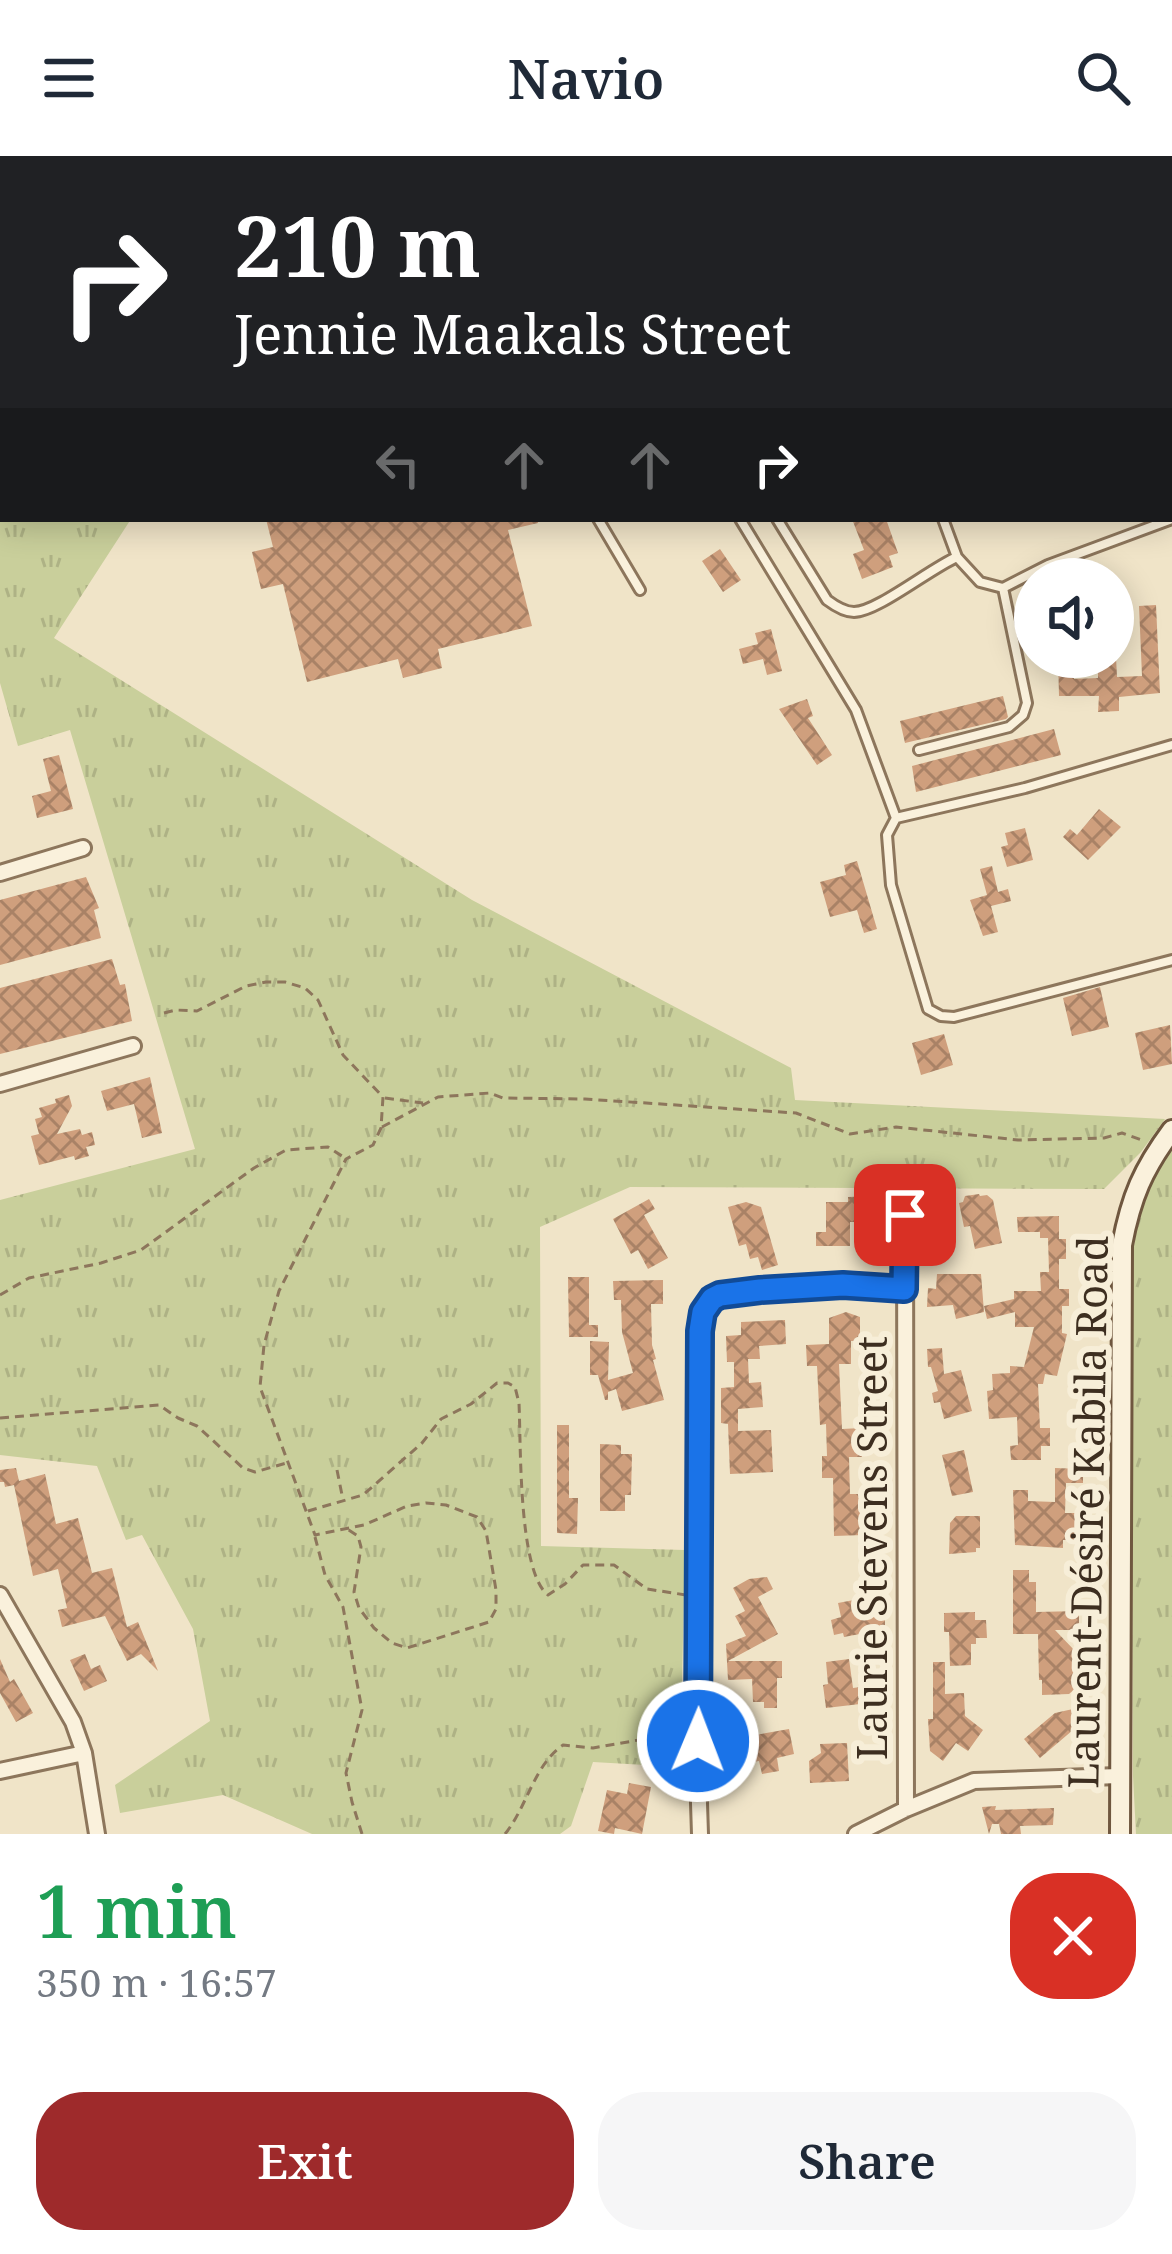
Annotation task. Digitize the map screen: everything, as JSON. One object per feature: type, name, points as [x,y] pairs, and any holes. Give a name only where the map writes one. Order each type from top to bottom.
[{"type":"street","points":[[0,873],[83,848]]},
{"type":"street","points":[[0,1084],[133,1046]]},
{"type":"street","name":"Laurent-Désiré Kabila Road","points":[[1120,1834],[1122,1245],[1133,1196],[1172,1130]]},
{"type":"street","name":"Laurie Stevens Street","points":[[905,1215],[906,1809]]},
{"type":"street","points":[[700,1834],[703,1312],[720,1295],[760,1290],[843,1285],[904,1289]]},
{"type":"street","points":[[0,1595],[66,1707],[84,1753],[97,1834]]},
{"type":"street","points":[[0,1771],[84,1753]]},
{"type":"street","points":[[856,1834],[974,1781],[1119,1776]]},
{"type":"lane","points":[[600,522],[640,590]]},
{"type":"lane","points":[[742,522],[856,710],[896,818]]},
{"type":"lane","points":[[779,522],[827,600],[854,612],[869,609],[957,557]]},
{"type":"lane","points":[[944,522],[957,557],[980,582],[1003,588],[1164,522]]},
{"type":"lane","points":[[919,750],[1009,727],[1023,716],[1027,703],[1003,588]]},
{"type":"lane","points":[[1172,745],[1025,788],[896,818],[886,835],[891,885],[928,1009],[941,1016],[954,1017],[1172,960]]},
{"type":"path","points":[[164,1013],[197,1011],[246,986],[266,982],[305,988],[319,1000],[343,1055],[383,1097],[426,1103]]},
{"type":"path","points":[[381,1128],[438,1097],[490,1093],[503,1098],[796,1113],[850,1134],[896,1127],[1018,1140],[1103,1138],[1122,1133],[1144,1141]]},
{"type":"path","points":[[362,1834],[346,1773],[362,1710],[343,1607],[326,1574],[260,1387],[264,1345],[279,1292],[346,1159],[373,1144],[381,1128],[383,1097]]},
{"type":"path","points":[[0,1295],[29,1278],[141,1250],[286,1150],[328,1147],[346,1159]]},
{"type":"path","points":[[306,1511],[363,1495],[422,1443],[441,1419],[471,1404],[497,1383],[508,1383],[519,1403],[526,1549],[537,1586],[548,1594],[583,1565],[614,1565],[646,1589],[699,1595]]},
{"type":"path","points":[[0,1418],[159,1406],[197,1426],[243,1468],[255,1472],[290,1462]]},
{"type":"path","points":[[337,1470],[343,1502]]},
{"type":"path","points":[[315,1535],[364,1525],[406,1506],[426,1503],[446,1504],[477,1517],[486,1531],[496,1590],[496,1609],[489,1622],[407,1648],[392,1643],[358,1608],[354,1592],[361,1547],[358,1536],[347,1529]]},
{"type":"path","points":[[505,1834],[550,1754],[562,1745],[593,1748],[632,1739],[698,1741]]},
{"type":"green space","points":[[0,522],[129,522],[54,638],[472,900],[791,1068],[795,1100],[1165,1119],[1104,1189],[630,1187],[540,1227],[541,1546],[685,1550],[680,1767],[593,1762],[571,1826],[560,1834],[312,1834],[223,1795],[120,1813],[115,1785],[210,1721],[193,1629],[142,1535],[126,1540],[97,1466],[0,1455],[0,1200],[195,1149],[70,730],[18,746],[0,683]]},
{"type":"green space","points":[[1172,1149],[1172,1834],[1136,1834],[1131,1277],[1142,1210]]},
{"type":"building","points":[[267,522],[538,522],[508,530],[532,626],[438,649],[442,668],[403,678],[398,659],[307,682],[283,584],[261,589],[252,552],[273,547]]},
{"type":"building","points":[[853,522],[887,522],[898,553],[889,556],[893,567],[862,579],[853,554],[864,550]]},
{"type":"building","points":[[720,549],[741,580],[723,592],[702,561]]},
{"type":"building","points":[[1156,605],[1160,693],[1119,697],[1119,711],[1098,712],[1099,696],[1059,696],[1059,678],[1142,676],[1139,606]]},
{"type":"building","points":[[771,629],[782,671],[767,675],[763,659],[743,664],[739,649],[758,644],[755,633]]},
{"type":"building","points":[[1003,696],[1006,719],[905,743],[900,721]]},
{"type":"building","points":[[807,699],[813,716],[808,718],[832,755],[817,765],[779,709]]},
{"type":"building","points":[[1054,729],[1061,755],[916,792],[912,766]]},
{"type":"building","points":[[59,755],[73,809],[37,818],[32,796],[51,791],[43,759]]},
{"type":"building","points":[[1099,809],[1121,827],[1088,860],[1063,837],[1070,829],[1077,835]]},
{"type":"building","points":[[1025,828],[1033,860],[1007,867],[1001,847],[1008,845],[1005,833]]},
{"type":"building","points":[[857,861],[877,929],[864,933],[857,910],[830,917],[820,882],[846,875],[844,865]]},
{"type":"building","points":[[992,866],[998,892],[1008,889],[1011,901],[991,906],[998,932],[983,936],[970,900],[987,895],[980,869]]},
{"type":"building","points":[[86,877],[99,908],[94,910],[101,938],[0,965],[0,900]]},
{"type":"building","points":[[112,959],[120,985],[125,984],[132,1021],[0,1054],[0,988]]},
{"type":"building","points":[[1100,987],[1109,1027],[1072,1036],[1063,998]]},
{"type":"building","points":[[1170,1025],[1172,1064],[1143,1070],[1135,1033]]},
{"type":"building","points":[[944,1034],[953,1065],[921,1075],[912,1043]]},
{"type":"building","points":[[150,1077],[162,1133],[142,1138],[134,1104],[107,1111],[101,1091]]},
{"type":"building","points":[[69,1095],[72,1106],[57,1134],[80,1129],[82,1135],[92,1132],[95,1145],[86,1147],[89,1156],[39,1165],[31,1136],[39,1134],[35,1119],[42,1117],[39,1108]]},
{"type":"building","points":[[979,1194],[993,1200],[1002,1243],[975,1249],[959,1203],[965,1196]]},
{"type":"building","points":[[869,1196],[869,1222],[850,1222],[850,1246],[816,1246],[816,1232],[826,1232],[826,1202]]},
{"type":"building","points":[[649,1199],[655,1209],[644,1215],[668,1258],[648,1269],[638,1250],[631,1254],[613,1219]]},
{"type":"building","points":[[746,1202],[761,1207],[778,1265],[762,1270],[758,1257],[750,1259],[746,1244],[739,1246],[728,1207]]},
{"type":"building","points":[[1059,1216],[1059,1239],[1066,1239],[1066,1259],[1059,1259],[1059,1289],[1069,1289],[1069,1306],[1062,1306],[1062,1333],[1067,1334],[1057,1376],[1045,1374],[1043,1384],[1038,1384],[1040,1428],[1050,1428],[1050,1446],[1041,1446],[1041,1460],[1011,1460],[1010,1446],[1018,1445],[1017,1417],[989,1419],[987,1391],[993,1390],[992,1374],[1010,1373],[1010,1366],[1024,1367],[1034,1327],[1015,1327],[1015,1312],[987,1319],[984,1306],[1014,1299],[1014,1291],[1041,1291],[1040,1272],[1049,1272],[1048,1238],[1040,1238],[1040,1232],[1018,1232],[1017,1217]]},
{"type":"building","points":[[937,1274],[981,1274],[984,1312],[956,1319],[953,1305],[927,1307],[928,1288],[936,1289]]},
{"type":"building","points":[[568,1277],[589,1277],[589,1325],[598,1325],[598,1337],[569,1337]]},
{"type":"building","points":[[663,1280],[663,1304],[651,1304],[653,1360],[664,1400],[622,1411],[616,1389],[605,1400],[598,1375],[590,1375],[590,1341],[609,1342],[608,1380],[633,1373],[622,1332],[621,1300],[614,1300],[613,1281]]},
{"type":"building","points":[[846,1312],[860,1317],[860,1341],[851,1341],[851,1364],[839,1364],[842,1429],[861,1428],[862,1457],[849,1457],[850,1494],[863,1494],[864,1535],[834,1536],[833,1478],[822,1478],[826,1424],[820,1425],[817,1366],[807,1366],[806,1345],[829,1344],[829,1318]]},
{"type":"building","points":[[785,1320],[786,1344],[759,1346],[760,1359],[748,1359],[749,1383],[761,1382],[763,1407],[738,1409],[738,1431],[771,1430],[773,1472],[730,1474],[728,1424],[721,1423],[721,1388],[734,1387],[734,1362],[727,1362],[726,1336],[741,1335],[741,1322]]},
{"type":"building","points":[[942,1348],[944,1374],[961,1370],[972,1411],[944,1419],[940,1402],[934,1403],[932,1393],[938,1391],[927,1349]]},
{"type":"building","points":[[557,1425],[569,1425],[569,1498],[578,1498],[577,1534],[557,1533]]},
{"type":"building","points":[[600,1444],[621,1445],[621,1454],[632,1454],[631,1495],[625,1495],[625,1511],[600,1511]]},
{"type":"building","points":[[964,1450],[973,1492],[952,1496],[942,1455]]},
{"type":"building","points":[[16,1468],[19,1481],[45,1474],[56,1524],[78,1518],[92,1573],[112,1568],[127,1627],[138,1622],[158,1671],[141,1654],[127,1661],[105,1616],[62,1627],[58,1610],[67,1608],[58,1569],[33,1576],[14,1485],[5,1487],[0,1482],[0,1470]]},
{"type":"building","points":[[1055,1468],[1083,1469],[1083,1483],[1066,1483],[1065,1513],[1083,1513],[1083,1540],[1063,1540],[1063,1548],[1015,1545],[1013,1490],[1028,1490],[1028,1501],[1055,1502]]},
{"type":"building","points":[[956,1516],[980,1516],[976,1552],[949,1554],[950,1523]]},
{"type":"building","points":[[1013,1570],[1029,1570],[1029,1582],[1036,1582],[1036,1612],[1079,1611],[1079,1630],[1055,1630],[1076,1652],[1076,1672],[1084,1681],[1069,1694],[1042,1695],[1038,1634],[1013,1634]]},
{"type":"building","points":[[767,1577],[773,1589],[758,1597],[778,1634],[728,1661],[782,1661],[777,1708],[753,1702],[752,1679],[728,1680],[726,1644],[746,1636],[735,1616],[745,1611],[733,1588],[749,1579]]},
{"type":"building","points":[[859,1599],[860,1604],[885,1601],[885,1643],[866,1647],[865,1633],[834,1635],[831,1620],[841,1617],[838,1603]]},
{"type":"building","points":[[975,1612],[975,1620],[986,1620],[987,1638],[976,1638],[976,1644],[971,1644],[971,1665],[950,1666],[944,1613]]},
{"type":"building","points":[[85,1654],[91,1669],[100,1665],[107,1681],[84,1691],[70,1660]]},
{"type":"building","points":[[0,1659],[33,1713],[16,1722],[0,1693]]},
{"type":"building","points":[[849,1659],[853,1688],[875,1685],[877,1702],[826,1708],[826,1662]]},
{"type":"building","points":[[933,1662],[945,1662],[945,1694],[964,1693],[965,1716],[983,1730],[968,1751],[956,1743],[943,1761],[930,1751]]},
{"type":"building","points":[[1082,1707],[1086,1728],[1073,1730],[1040,1758],[1024,1739],[1055,1713]]},
{"type":"building","points":[[789,1729],[794,1754],[777,1758],[779,1771],[762,1774],[759,1761],[740,1764],[738,1738]]},
{"type":"building","points":[[847,1743],[849,1781],[810,1783],[809,1761],[821,1753],[820,1744]]},
{"type":"building","points":[[629,1783],[651,1787],[642,1834],[615,1828],[614,1834],[598,1831],[607,1790],[627,1794]]},
{"type":"building","points":[[996,1806],[995,1810],[1054,1808],[1053,1825],[1020,1826],[1021,1834],[1001,1834],[999,1824],[992,1824],[989,1834],[982,1807]]},
{"type":"route","points":[[698,1741],[703,1312],[712,1299],[735,1292],[843,1285],[904,1289],[905,1215]]}]
